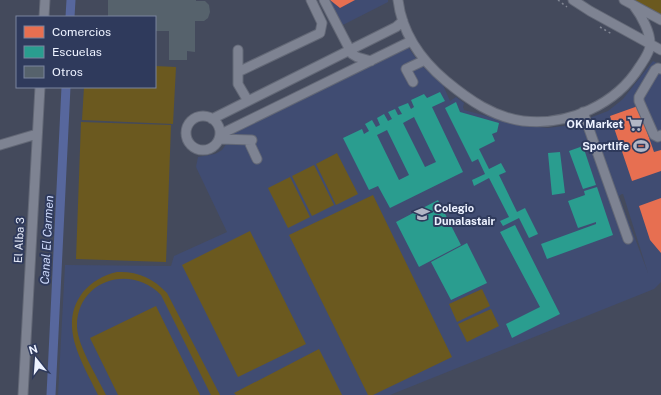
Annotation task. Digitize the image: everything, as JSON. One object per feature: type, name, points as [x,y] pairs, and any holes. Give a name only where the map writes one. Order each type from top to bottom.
[{"type":"street","points":[[44,16],[45,0]]},
{"type":"street","points":[[238,72],[320,33],[322,23],[311,0]]},
{"type":"street","points":[[324,0],[350,50],[357,57],[371,61]]},
{"type":"street","points":[[398,0],[403,21],[411,41],[424,60],[440,76],[463,95],[481,106],[502,115],[522,120],[542,122],[583,112],[611,98],[628,83],[646,57],[651,44],[645,24],[634,6]]},
{"type":"street","points":[[573,0],[661,50]]},
{"type":"street","points":[[624,0],[661,20]]},
{"type":"street","points":[[212,119],[396,27],[403,21]]},
{"type":"street","points":[[220,136],[411,41]]},
{"type":"street","points":[[238,50],[238,84],[248,101]]},
{"type":"street","points":[[413,82],[406,69],[424,60]]},
{"type":"street","points":[[661,68],[655,70],[639,97],[639,101],[654,135],[658,137],[661,135]]},
{"type":"street","name":"El Alba 3","points":[[23,395],[40,88]]},
{"type":"street","points":[[583,112],[628,239]]},
{"type":"street","points":[[206,116],[217,123],[220,136],[217,144],[212,148],[200,150],[195,148],[188,141],[186,134],[187,128],[192,121],[206,116]]},
{"type":"street","points":[[0,145],[37,134]]},
{"type":"street","points":[[220,136],[252,140],[250,144],[258,159]]},
{"type":"shaded area","points":[[320,0],[388,0],[388,2],[335,29]]},
{"type":"shaded area","points":[[634,0],[661,0],[661,15]]},
{"type":"shaded area","name":"Colegio Dunalastair","points":[[408,47],[420,64],[443,85],[450,101],[456,97],[464,103],[464,110],[520,125],[548,128],[571,125],[608,111],[623,99],[653,61],[661,65],[661,282],[654,289],[390,395],[58,395],[65,265],[171,266],[174,256],[227,232],[196,167],[198,157],[215,154],[222,150],[227,143],[226,134]],"holes":[[[623,194],[648,273],[619,196]]]},
{"type":"shaded area","points":[[156,66],[176,67],[173,124],[82,120],[84,88],[156,88]]},
{"type":"shaded area","points":[[81,122],[171,125],[166,262],[76,259]]},
{"type":"shaded area","points":[[337,153],[358,194],[336,205],[316,164]]},
{"type":"shaded area","points":[[314,165],[334,205],[312,216],[292,176]]},
{"type":"shaded area","points":[[290,177],[310,217],[288,228],[268,188]]},
{"type":"shaded area","points":[[373,195],[452,357],[373,395],[368,395],[289,235]]},
{"type":"shaded area","points":[[250,231],[306,344],[238,377],[182,265]]},
{"type":"shaded area","points":[[117,272],[144,276],[156,283],[167,293],[220,395],[211,395],[161,295],[148,285],[135,280],[121,279],[107,282],[95,288],[85,298],[79,311],[77,327],[78,335],[88,361],[106,395],[98,395],[75,344],[72,331],[72,318],[76,305],[86,288],[102,277]]},
{"type":"shaded area","points":[[482,289],[490,306],[457,322],[449,304]]},
{"type":"shaded area","points":[[156,306],[200,395],[118,395],[90,338]]},
{"type":"shaded area","points":[[491,309],[499,326],[467,342],[458,324]]},
{"type":"shaded area","points":[[319,349],[342,395],[236,395],[234,393]]},
{"type":"building: Comercios","points":[[330,0],[355,0],[340,8]]},
{"type":"building: Comercios","points":[[638,106],[654,152],[661,150],[661,171],[632,181],[610,116]]},
{"type":"building: Comercios","points":[[661,198],[661,253],[650,240],[639,206]]},
{"type":"building: Escuelas","points":[[440,92],[445,101],[432,107],[463,172],[390,208],[378,186],[369,190],[343,138],[362,129],[364,134],[369,131],[365,124],[372,120],[376,127],[380,125],[377,118],[384,114],[388,121],[392,119],[388,112],[395,109],[398,115],[402,114],[398,107],[408,103],[411,109],[414,107],[411,100],[424,94],[427,98]],"holes":[[[414,117],[436,162],[425,167],[403,123]],[[387,130],[409,175],[399,180],[377,135]]]},
{"type":"building: Escuelas","points":[[456,102],[460,112],[499,123],[497,132],[492,134],[495,141],[479,149],[489,169],[501,163],[506,172],[499,175],[517,212],[525,208],[538,234],[529,238],[519,218],[503,226],[500,221],[509,217],[489,178],[474,186],[472,180],[485,174],[478,159],[472,162],[445,108]]},
{"type":"building: Escuelas","points":[[583,146],[596,185],[583,189],[569,151]]},
{"type":"building: Escuelas","points":[[560,152],[565,193],[552,195],[548,153]]},
{"type":"building: Escuelas","points":[[597,187],[613,235],[547,259],[541,244],[596,224],[596,222],[578,228],[568,201],[585,195],[584,191]]},
{"type":"building: Escuelas","points":[[438,200],[461,245],[419,267],[396,222]]},
{"type":"building: Escuelas","points":[[515,225],[560,314],[512,338],[506,324],[540,307],[500,232]]},
{"type":"building: Escuelas","points":[[467,243],[487,283],[451,300],[431,262]]},
{"type":"building: Otros","points":[[108,0],[205,1],[209,5],[210,12],[208,18],[204,21],[195,21],[195,52],[187,51],[187,60],[169,60],[169,31],[156,31],[156,16],[108,16]]},
{"type":"waterway","name":"Canal El Carmen","points":[[70,16],[71,0]]},
{"type":"waterway","name":"Canal El Carmen","points":[[51,395],[66,88]]},
{"type":"place","name":"OK Market","points":[[635,124]]},
{"type":"place","name":"Sportlife","points":[[641,146]]},
{"type":"place","name":"Colegio Dunalastair","points":[[422,214]]}]
